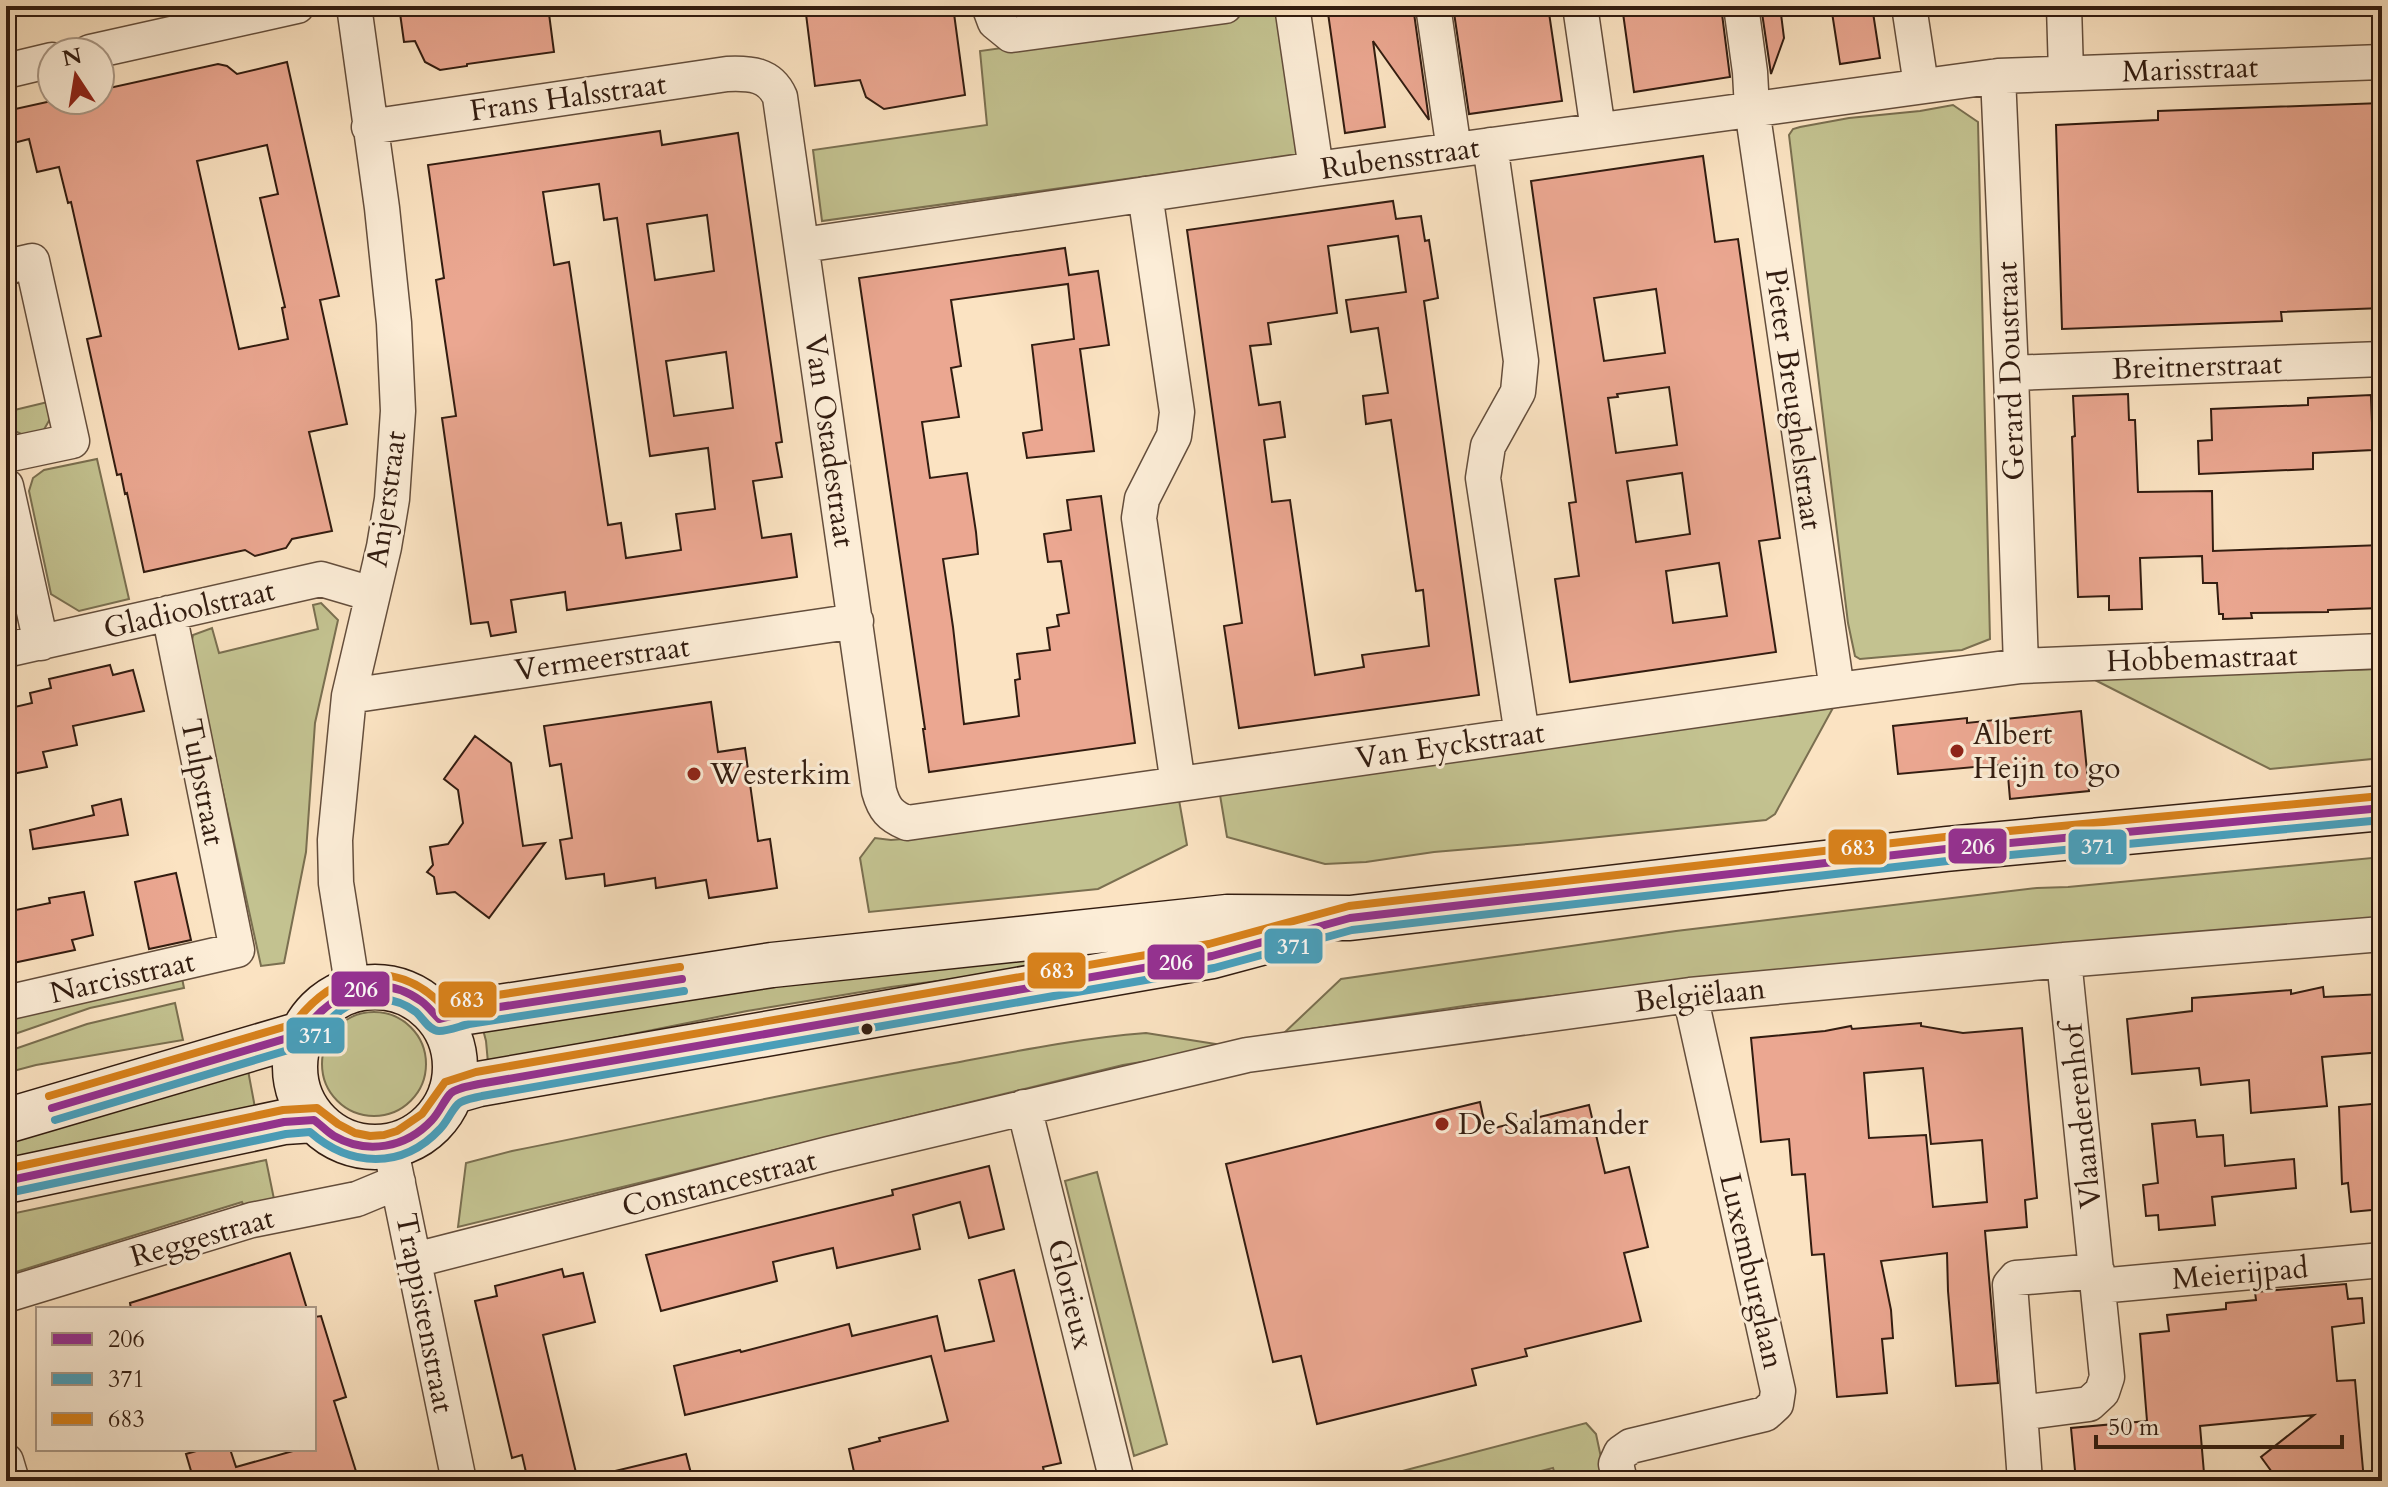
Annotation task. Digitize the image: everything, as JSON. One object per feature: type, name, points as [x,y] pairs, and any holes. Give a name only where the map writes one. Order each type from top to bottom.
[{"type":"main road","points":[[439,1019],[467,1012],[772,965],[1227,917],[1350,918],[1946,849],[2382,808]]},
{"type":"main road","points":[[451,1092],[479,1084],[1212,956],[1350,918]]},
{"type":"main road","points":[[372,987],[392,989],[421,1001],[439,1019],[449,1035],[454,1057],[451,1092],[443,1109],[417,1134],[394,1163],[373,1147],[355,1145],[335,1137],[314,1120],[300,1097],[294,1064],[301,1034],[310,1019],[331,1000],[353,990],[372,987]]},
{"type":"main road","points":[[6,1121],[301,1034]]},
{"type":"main road","points":[[6,1181],[271,1124],[314,1120]]},
{"type":"street","points":[[116,46],[297,6]]},
{"type":"street","name":"Anjerstraat","points":[[353,990],[336,883],[335,840],[349,696],[384,547],[392,499],[398,411],[394,323],[382,208],[354,6]]},
{"type":"street","points":[[989,6],[995,22],[1011,35],[1225,6]]},
{"type":"street","points":[[1292,6],[1316,169]]},
{"type":"street","points":[[1433,6],[1454,150]]},
{"type":"street","points":[[1580,6],[1598,130]]},
{"type":"street","name":"Pieter Breughelstraat","points":[[1741,6],[1752,109],[1837,690]]},
{"type":"street","points":[[1909,6],[1921,85]]},
{"type":"street","points":[[2064,6],[2066,73]]},
{"type":"street","name":"Marisstraat","points":[[1998,76],[2382,62]]},
{"type":"street","points":[[6,71],[36,64]]},
{"type":"street","name":"Frans Halsstraat","points":[[369,127],[727,74],[751,73],[767,79]]},
{"type":"street","name":"Rubensstraat","points":[[803,245],[1316,169],[1998,76]]},
{"type":"street","name":"Gerard Doustraat","points":[[1998,76],[2021,666]]},
{"type":"street","name":"Van Ostadestraat","points":[[767,79],[780,97],[883,808]]},
{"type":"street","points":[[1490,145],[1521,361],[1518,392],[1488,446],[1483,478],[1522,735]]},
{"type":"street","points":[[1145,194],[1177,412],[1174,436],[1142,499],[1139,518],[1178,784]]},
{"type":"street","points":[[6,267],[32,261],[72,441],[6,455]]},
{"type":"street","name":"Breitnerstraat","points":[[2011,373],[2382,359]]},
{"type":"street","points":[[6,486],[41,643]]},
{"type":"street","name":"Gladioolstraat","points":[[6,650],[321,579],[372,594]]},
{"type":"street","name":"Tulpstraat","points":[[169,613],[237,950]]},
{"type":"street","name":"Vermeerstraat","points":[[349,696],[856,621]]},
{"type":"street","name":"Hobbemastraat","points":[[2021,666],[2382,651]]},
{"type":"street","name":"Van Eyckstraat","points":[[883,808],[907,823],[2021,666]]},
{"type":"street","name":"Belgiëlaan","points":[[1024,1107],[1247,1055],[1690,995],[2382,934]]},
{"type":"street","name":"Narcisstraat","points":[[6,1003],[237,950]]},
{"type":"street","name":"Vlaanderenhof","points":[[2020,1413],[2089,1404],[2102,1392],[2107,1377],[2064,960]]},
{"type":"street","name":"Luxemburglaan","points":[[1620,1481],[1616,1464],[1621,1453],[1631,1446],[1765,1414],[1776,1404],[1778,1391],[1690,995]]},
{"type":"street","name":"Constancestraat","points":[[415,1260],[1024,1107]]},
{"type":"street","name":"Glorieux","points":[[1024,1107],[1117,1481]]},
{"type":"street","name":"Trappistenstraat","points":[[394,1163],[459,1481]]},
{"type":"street","name":"Reggestraat","points":[[6,1295],[252,1220],[357,1199],[394,1163]]},
{"type":"street","name":"Meierijpad","points":[[2098,1278],[2382,1260]]},
{"type":"street","points":[[2025,1481],[2010,1285],[2016,1278],[2098,1278]]},
{"type":"street","points":[[6,1461],[12,1481]]},
{"type":"shaded area","points":[[1276,10],[1299,155],[822,221],[813,150],[987,125],[980,51]]},
{"type":"shaded area","points":[[1953,105],[1978,122],[1990,639],[1962,650],[1860,659],[1855,656],[1848,623],[1789,135],[1793,129],[1800,127],[1849,118]]},
{"type":"shaded area","points":[[52,401],[54,412],[42,433],[28,437],[8,428],[6,412]]},
{"type":"shaded area","points":[[97,459],[129,599],[79,611],[51,594],[29,491],[33,478],[44,470]]},
{"type":"shaded area","points":[[321,603],[338,620],[315,723],[306,852],[284,963],[261,966],[191,646],[193,635],[212,628],[219,653],[318,629],[313,605]]},
{"type":"shaded area","points":[[2382,669],[2382,758],[2270,769],[2091,678]]},
{"type":"shaded area","points":[[1834,706],[1775,814],[1766,820],[1325,864],[1227,837],[1220,795]]},
{"type":"shaded area","points":[[1179,800],[1187,845],[1098,889],[869,912],[860,858],[875,838],[915,838]]},
{"type":"shaded area","points":[[2382,857],[2382,922],[1670,984],[1477,1004],[1284,1033],[1341,979],[1676,931],[2037,888]]},
{"type":"shaded area","points":[[1245,927],[977,976],[747,1011],[488,1063],[480,1018]]},
{"type":"shaded area","points":[[182,978],[184,988],[90,1008],[6,1037],[6,1017]]},
{"type":"shaded area","points":[[175,1003],[183,1040],[6,1073],[6,1052],[87,1024]]},
{"type":"shaded area","points":[[374,1012],[394,1016],[411,1027],[422,1044],[426,1064],[422,1084],[411,1101],[394,1112],[374,1116],[354,1112],[337,1101],[326,1084],[322,1064],[326,1044],[337,1027],[354,1016]]},
{"type":"shaded area","points":[[1146,1033],[1222,1045],[1123,1065],[458,1227],[466,1163],[843,1083],[1049,1045]]},
{"type":"shaded area","points":[[247,1065],[256,1113],[6,1166],[6,1128]]},
{"type":"shaded area","points":[[266,1160],[275,1204],[246,1211],[242,1202],[6,1275],[6,1215]]},
{"type":"shaded area","points":[[1097,1172],[1167,1444],[1134,1456],[1065,1181]]},
{"type":"shaded area","points":[[1586,1423],[1596,1434],[1606,1481],[1557,1481],[1553,1468],[1502,1481],[1364,1481]]},
{"type":"building","points":[[399,6],[548,6],[554,52],[440,70],[425,62],[415,41],[404,42]]},
{"type":"building","points":[[805,6],[953,6],[965,95],[884,109],[866,97],[860,80],[815,86]]},
{"type":"building","points":[[1327,6],[1413,6],[1429,120],[1373,41],[1385,127],[1345,133]]},
{"type":"building","points":[[1453,6],[1548,6],[1562,101],[1469,114]]},
{"type":"building","points":[[1622,6],[1721,6],[1730,77],[1634,92]]},
{"type":"building","points":[[1761,6],[1780,6],[1784,38],[1771,74]]},
{"type":"building","points":[[1831,6],[1872,6],[1880,58],[1840,64]]},
{"type":"building","points":[[287,62],[339,296],[320,300],[347,424],[309,432],[332,531],[292,539],[286,548],[255,556],[245,550],[144,572],[127,493],[121,474],[117,475],[87,339],[101,336],[71,202],[68,203],[59,167],[37,172],[29,139],[6,145],[6,111],[36,104],[36,116],[116,116],[116,86],[218,64],[227,66],[237,74]],"holes":[[[267,145],[278,194],[260,198],[285,307],[282,308],[288,339],[239,349],[197,161]]]},
{"type":"building","points":[[2382,103],[2382,308],[2281,312],[2282,321],[2062,329],[2056,125],[2158,120],[2158,111]]},
{"type":"building","points":[[660,131],[662,145],[738,133],[782,442],[776,443],[782,477],[753,481],[762,538],[791,534],[797,577],[567,610],[565,592],[511,600],[516,632],[491,636],[488,622],[471,624],[442,418],[456,416],[436,280],[444,278],[428,165]],"holes":[[[599,184],[604,220],[617,218],[650,456],[708,448],[715,509],[676,514],[681,550],[626,558],[621,523],[608,525],[569,262],[554,265],[543,192]],[[707,215],[714,271],[655,280],[647,224]],[[726,352],[733,408],[674,416],[666,361]]]},
{"type":"building","points":[[1703,156],[1715,242],[1738,239],[1780,538],[1759,541],[1776,652],[1570,682],[1555,579],[1579,576],[1569,503],[1576,502],[1531,181]],"holes":[[[1656,289],[1665,353],[1604,361],[1594,298]],[[1669,387],[1677,445],[1616,453],[1608,398],[1618,397],[1617,394]],[[1682,473],[1690,534],[1636,542],[1627,481]],[[1719,563],[1727,616],[1673,623],[1666,571]]]},
{"type":"building","points":[[1393,201],[1396,219],[1421,216],[1425,241],[1429,240],[1438,298],[1424,301],[1479,695],[1239,728],[1224,626],[1242,623],[1187,230]],"holes":[[[1398,236],[1406,292],[1346,300],[1351,332],[1378,328],[1388,393],[1363,396],[1366,424],[1391,420],[1416,591],[1423,590],[1429,646],[1362,655],[1364,667],[1315,675],[1290,500],[1272,502],[1264,440],[1285,437],[1280,402],[1259,405],[1250,346],[1271,344],[1268,323],[1337,313],[1328,246]]]},
{"type":"building","points":[[1065,248],[1069,275],[1098,271],[1109,345],[1080,349],[1094,451],[1027,458],[1023,433],[1042,430],[1032,345],[1074,339],[1068,284],[951,300],[961,366],[951,368],[959,417],[922,422],[930,478],[967,473],[976,532],[978,554],[943,559],[964,724],[1019,716],[1015,680],[1020,679],[1017,654],[1050,650],[1047,628],[1059,626],[1057,615],[1069,613],[1061,561],[1048,562],[1044,534],[1071,530],[1067,500],[1101,496],[1135,743],[929,772],[859,278]]},
{"type":"building","points":[[2128,394],[2129,420],[2135,420],[2138,492],[2212,491],[2213,551],[2382,545],[2382,577],[2377,577],[2379,608],[2251,613],[2252,618],[2223,619],[2223,614],[2219,614],[2217,583],[2203,583],[2202,556],[2140,558],[2142,609],[2109,610],[2109,596],[2078,597],[2073,396]]},
{"type":"building","points":[[2371,395],[2373,450],[2313,453],[2313,469],[2199,474],[2198,441],[2212,440],[2211,409],[2308,405],[2308,398]]},
{"type":"building","points":[[110,665],[113,675],[133,670],[144,711],[73,726],[77,745],[43,752],[47,767],[12,774],[10,763],[6,764],[6,709],[32,703],[30,693],[51,688],[49,679]]},
{"type":"building","points":[[711,702],[718,752],[745,748],[758,841],[770,839],[777,888],[709,898],[706,880],[656,888],[655,878],[605,886],[604,874],[566,879],[560,840],[572,838],[561,764],[550,766],[544,726]]},
{"type":"building","points":[[2081,711],[2089,791],[2010,799],[2007,764],[1898,774],[1893,726],[1967,718],[1967,723]]},
{"type":"building","points":[[475,736],[511,763],[523,846],[545,843],[489,918],[455,892],[437,894],[434,877],[427,872],[433,865],[430,847],[448,844],[463,823],[458,790],[444,779]]},
{"type":"building","points":[[121,799],[128,835],[33,849],[30,830],[94,815],[92,806]]},
{"type":"building","points":[[176,873],[191,940],[149,949],[135,882]]},
{"type":"building","points":[[84,892],[93,935],[72,940],[75,950],[13,963],[10,949],[6,950],[6,912],[50,903],[49,898]]},
{"type":"building","points":[[2323,987],[2324,997],[2382,994],[2382,1052],[2322,1057],[2327,1106],[2251,1113],[2249,1080],[2201,1085],[2199,1068],[2132,1074],[2127,1019],[2192,1011],[2192,998],[2291,990],[2291,994]]},
{"type":"building","points":[[1921,1023],[1921,1026],[1963,1033],[2022,1028],[2037,1198],[2025,1200],[2027,1227],[1985,1231],[1998,1383],[1956,1386],[1947,1253],[1881,1261],[1893,1338],[1882,1339],[1887,1393],[1837,1397],[1824,1254],[1812,1255],[1805,1174],[1792,1175],[1789,1139],[1761,1142],[1751,1038],[1851,1026],[1852,1029]],"holes":[[[1923,1068],[1931,1144],[1982,1140],[1987,1202],[1933,1207],[1926,1135],[1869,1138],[1864,1073]]]},
{"type":"building","points":[[1480,1102],[1486,1130],[1589,1105],[1605,1173],[1629,1167],[1648,1247],[1624,1253],[1641,1321],[1525,1349],[1527,1356],[1472,1369],[1476,1385],[1317,1424],[1301,1356],[1273,1362],[1226,1164]]},
{"type":"building","points":[[2382,1103],[2382,1209],[2351,1212],[2348,1183],[2342,1184],[2339,1107]]},
{"type":"building","points":[[2195,1120],[2197,1137],[2223,1135],[2225,1166],[2294,1159],[2296,1188],[2212,1197],[2215,1225],[2159,1230],[2158,1215],[2146,1216],[2143,1185],[2158,1183],[2152,1124]]},
{"type":"building","points":[[989,1166],[1004,1229],[969,1238],[960,1202],[913,1215],[920,1249],[837,1268],[833,1248],[802,1255],[773,1262],[777,1281],[661,1311],[646,1255],[893,1195],[892,1190]]},
{"type":"building","points":[[290,1253],[306,1307],[131,1307],[130,1303]]},
{"type":"building","points":[[562,1269],[564,1277],[583,1273],[595,1322],[543,1335],[578,1481],[528,1481],[522,1455],[512,1458],[475,1301],[497,1296],[495,1286]]},
{"type":"building","points":[[1014,1270],[1061,1463],[1043,1467],[1046,1481],[856,1481],[849,1449],[880,1441],[879,1438],[948,1421],[931,1356],[685,1415],[674,1366],[740,1350],[849,1324],[852,1336],[937,1316],[945,1351],[994,1341],[979,1280]]},
{"type":"building","points":[[2346,1284],[2348,1299],[2362,1298],[2364,1323],[2332,1327],[2337,1381],[2355,1380],[2364,1481],[2297,1481],[2297,1477],[2277,1479],[2261,1457],[2314,1415],[2200,1426],[2204,1473],[2144,1481],[2076,1481],[2071,1428],[2147,1421],[2140,1334],[2169,1331],[2167,1315],[2226,1309],[2226,1303],[2256,1300],[2255,1292]]},
{"type":"building","points":[[321,1316],[346,1397],[334,1401],[359,1481],[194,1481],[186,1454],[196,1451],[231,1451],[236,1467],[293,1451],[316,1451],[316,1317]]},
{"type":"building","points":[[686,1454],[693,1481],[616,1481],[615,1471]]},
{"type":"transit line","name":"683","points":[[6,1169],[283,1110],[317,1108],[355,1133],[384,1135],[397,1131],[422,1114],[445,1082],[476,1072],[1209,944],[1349,906],[1945,837],[2381,796]]},
{"type":"transit line","name":"206","points":[[6,1181],[284,1122],[314,1120],[347,1142],[386,1146],[422,1130],[450,1094],[468,1086],[1212,956],[1350,918],[1946,849],[2382,808]]},
{"type":"transit line","name":"371","points":[[8,1193],[286,1134],[310,1132],[326,1144],[359,1157],[393,1157],[425,1142],[458,1104],[469,1099],[1214,968],[1352,930],[1947,861],[2382,820]]},
{"type":"transit line","name":"683","points":[[49,1096],[294,1024],[327,992],[365,976],[385,975],[405,980],[424,990],[443,1006],[680,967]]},
{"type":"transit line","name":"206","points":[[52,1108],[301,1034],[326,1008],[355,990],[387,987],[404,991],[424,1003],[439,1019],[682,979]]},
{"type":"transit line","name":"371","points":[[55,1120],[305,1045],[340,1011],[363,1000],[381,999],[399,1003],[439,1031],[684,991]]},
{"type":"place","name":"Albert Heijn to go","points":[[1957,751]]},
{"type":"place","name":"Westerkim","points":[[694,774]]},
{"type":"place","name":"De Salamander","points":[[1442,1124]]}]
